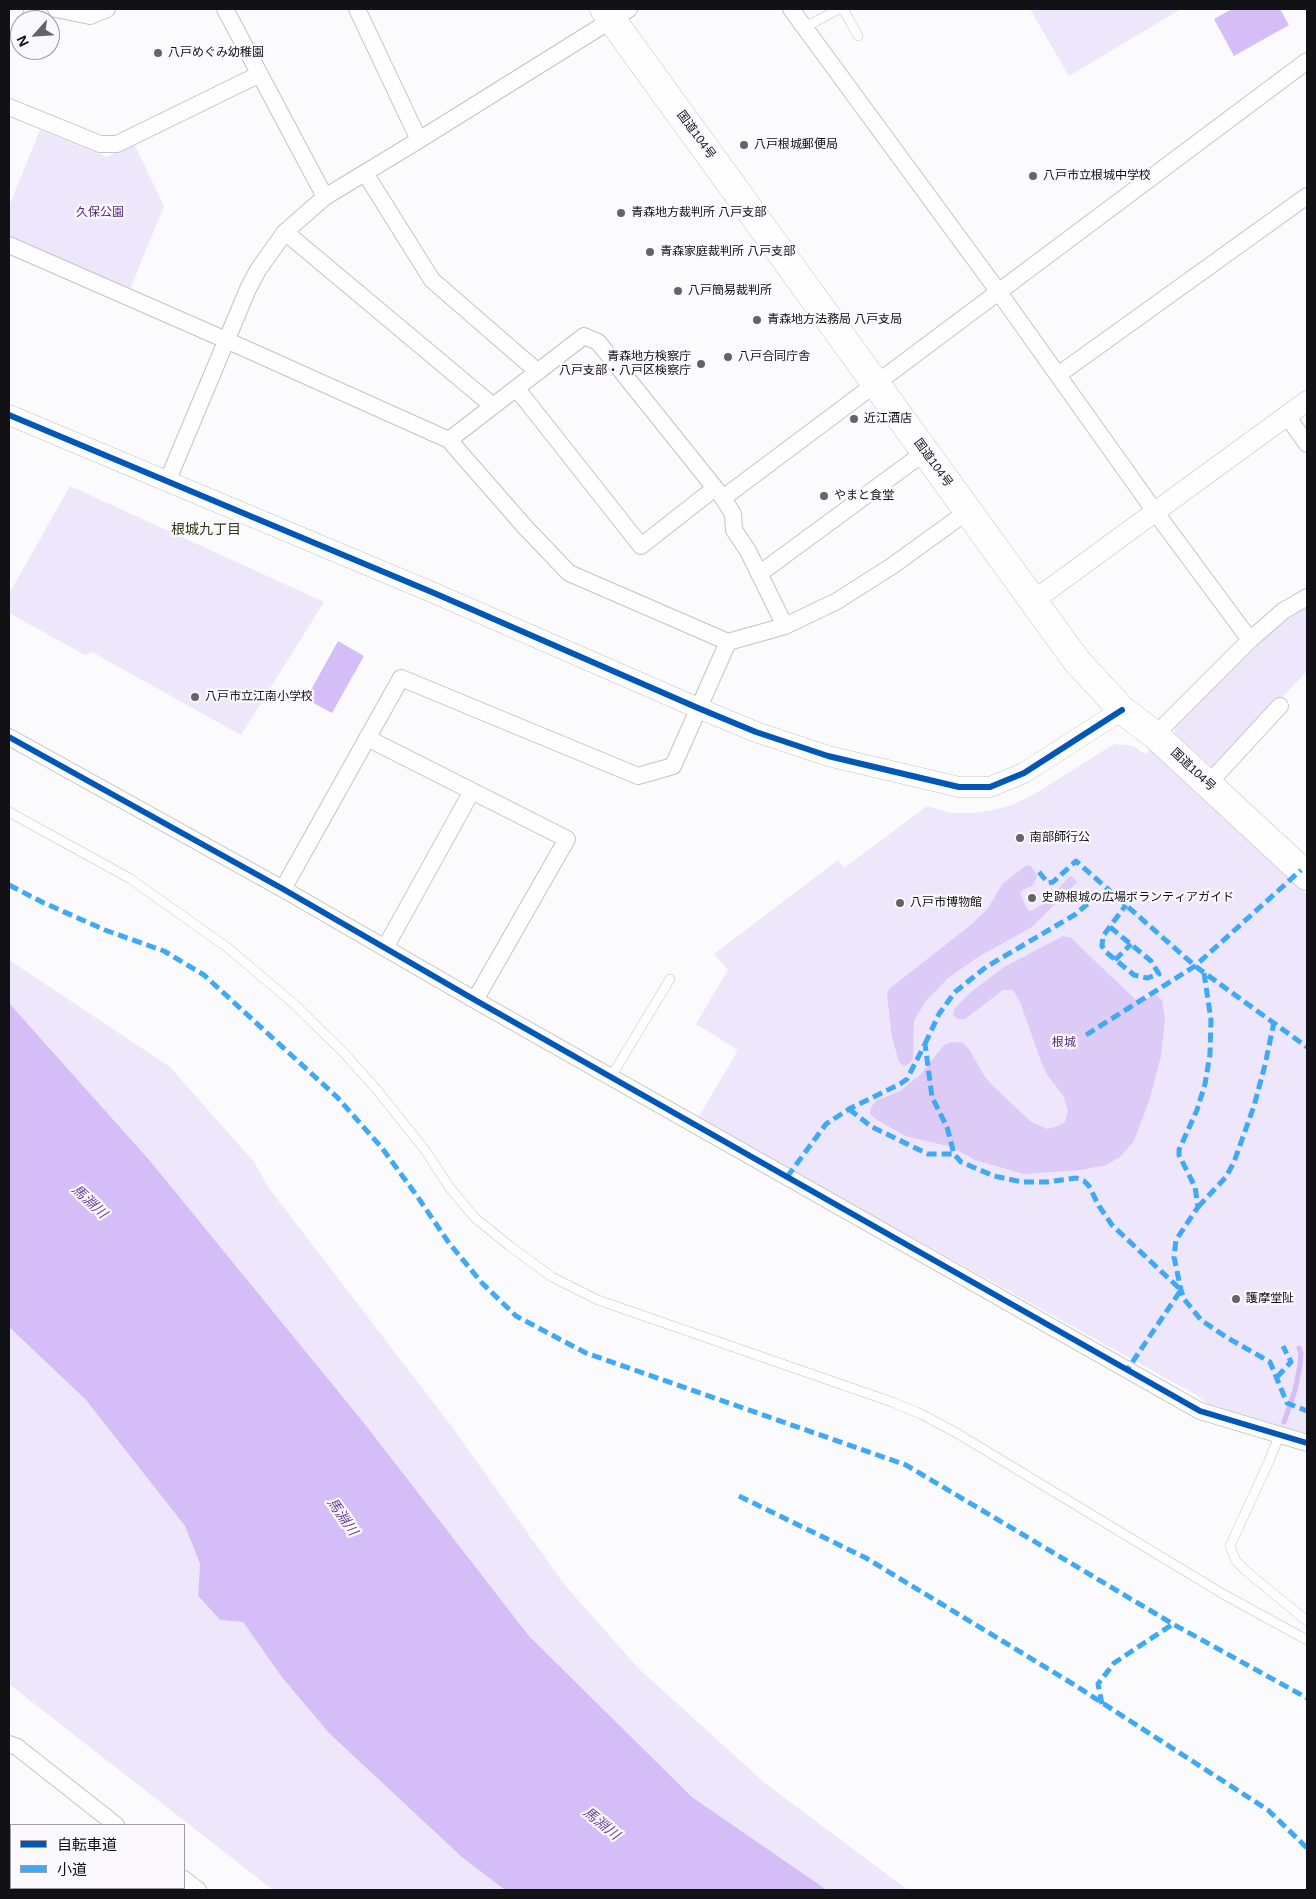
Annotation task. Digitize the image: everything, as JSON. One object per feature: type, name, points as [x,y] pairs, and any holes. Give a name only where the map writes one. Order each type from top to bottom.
[{"type":"highway","name":"国道104号","points":[[615,12],[875,384],[1076,660],[1122,710],[1155,735],[1307,876]]},
{"type":"street","points":[[9,30],[15,9]]},
{"type":"street","points":[[56,9],[90,16],[107,9]]},
{"type":"street","points":[[225,9],[325,197]]},
{"type":"street","points":[[357,9],[419,140]]},
{"type":"street","points":[[791,9],[998,291],[1156,513],[1250,640]]},
{"type":"street","points":[[167,482],[226,340],[258,270],[285,232],[325,197],[419,140],[615,12]]},
{"type":"street","points":[[517,389],[641,546],[875,384],[1307,61]]},
{"type":"street","points":[[9,107],[100,144],[117,144],[260,74]]},
{"type":"street","points":[[365,173],[432,280],[538,372]]},
{"type":"street","points":[[1058,375],[1307,196]]},
{"type":"street","points":[[285,232],[493,406]]},
{"type":"street","points":[[9,246],[226,340],[449,440],[525,527],[570,573],[728,642],[785,626],[837,601],[892,566],[968,511]]},
{"type":"street","points":[[449,440],[584,336],[598,342],[719,493],[733,514],[734,530],[785,626]]},
{"type":"street","points":[[1034,601],[1307,401]]},
{"type":"street","points":[[9,415],[434,593],[698,708],[756,732],[828,756],[959,787],[990,787],[1024,773],[1122,710]]},
{"type":"street","points":[[1287,416],[1307,444]]},
{"type":"street","points":[[759,574],[925,452]]},
{"type":"street","points":[[1155,735],[1250,640],[1283,611],[1307,597]]},
{"type":"street","points":[[283,889],[401,678],[638,776],[673,766],[728,642]]},
{"type":"street","points":[[1208,784],[1280,706]]},
{"type":"street","points":[[9,737],[283,889],[1200,1411],[1307,1443]]},
{"type":"street","points":[[367,738],[567,839],[475,1000]]},
{"type":"street","points":[[385,948],[472,791]]},
{"type":"street","points":[[9,1744],[17,1747],[115,1824]]},
{"type":"street","points":[[185,1880],[198,1890]]},
{"type":"lane","points":[[805,27],[838,9]]},
{"type":"lane","points":[[843,9],[858,36]]},
{"type":"lane","points":[[9,812],[129,878],[228,948],[293,1003],[345,1054],[377,1090],[425,1150],[450,1188],[475,1218],[511,1248],[552,1277],[598,1300],[892,1402],[921,1414],[955,1432],[1223,1594],[1307,1640]]},
{"type":"lane","points":[[611,1077],[670,979]]},
{"type":"lane","points":[[1280,1434],[1230,1546],[1236,1561],[1246,1571],[1307,1622]]},
{"type":"green space","points":[[1030,9],[1181,9],[1069,76]]},
{"type":"green space","name":"久保公園","points":[[40,130],[107,157],[134,144],[164,206],[130,289],[9,236],[9,206]]},
{"type":"green space","points":[[70,486],[324,602],[241,735],[92,652],[85,655],[9,613],[9,594]]},
{"type":"green space","points":[[1307,606],[1307,671],[1214,769],[1175,734],[1174,726],[1286,618]]},
{"type":"green space","name":"根城","points":[[1114,744],[1133,746],[1145,754],[1152,748],[1307,894],[1307,1437],[1213,1410],[1198,1396],[901,1231],[898,1232],[698,1118],[738,1050],[696,1024],[728,970],[714,954],[838,860],[844,868],[927,806],[950,813],[974,813],[1012,805],[1033,795]]},
{"type":"green space","points":[[1027,865],[1031,866],[1037,875],[1032,886],[1022,890],[1020,894],[1028,910],[1031,911],[1044,904],[1069,877],[1072,876],[1077,882],[1032,927],[978,957],[948,978],[925,1002],[914,1021],[913,1058],[909,1064],[903,1066],[899,1061],[892,1038],[887,995],[889,989],[972,924],[988,908],[1003,883]]},
{"type":"green space","points":[[1063,936],[1071,938],[1138,1002],[1155,994],[1162,1000],[1165,1020],[1161,1056],[1150,1098],[1134,1141],[1120,1157],[1106,1165],[1081,1170],[1024,1174],[975,1160],[952,1147],[905,1136],[870,1114],[871,1107],[876,1101],[900,1091],[920,1075],[944,1045],[952,1042],[963,1043],[969,1049],[990,1083],[1030,1121],[1047,1129],[1065,1122],[1068,1111],[1064,1097],[1048,1076],[1042,1064],[1020,1002],[1013,990],[1003,990],[965,1019],[957,1019],[953,1014],[955,1008],[971,992],[1004,967]]},
{"type":"green space","points":[[9,960],[170,1067],[254,1162],[268,1187],[452,1427],[564,1584],[638,1668],[766,1784],[908,1890],[827,1890],[692,1797],[529,1636],[364,1423],[151,1162],[9,1003]]},
{"type":"green space","points":[[9,1327],[86,1400],[185,1526],[200,1564],[198,1597],[220,1620],[243,1622],[281,1676],[463,1858],[505,1890],[273,1890],[9,1684]]},
{"type":"water","points":[[1232,9],[1280,9],[1289,25],[1234,56],[1214,19]]},
{"type":"water","points":[[338,641],[364,656],[332,713],[306,699]]},
{"type":"water","name":"馬淵川","points":[[9,1003],[151,1162],[364,1423],[529,1636],[692,1797],[827,1890],[505,1890],[463,1858],[329,1733],[281,1676],[243,1622],[220,1620],[198,1596],[200,1564],[185,1526],[86,1400],[9,1327]]},
{"type":"waterway","points":[[1284,1422],[1295,1390],[1300,1365],[1301,1353],[1299,1348]]},
{"type":"marked path","points":[[1039,872],[1048,883],[1053,882],[1076,861],[1195,966],[1307,1047]]},
{"type":"marked path","points":[[1086,1035],[1195,966],[1301,870]]},
{"type":"marked path","points":[[9,885],[105,930],[164,951],[204,975],[337,1097],[382,1148],[449,1243],[482,1283],[516,1316],[586,1353],[906,1465],[1173,1624],[1307,1698]]},
{"type":"marked path","points":[[925,1044],[939,1014],[955,992],[986,967],[1076,914],[1092,900]]},
{"type":"marked path","points":[[1110,927],[1151,961],[1159,974],[1147,978],[1134,975],[1106,952],[1102,946],[1103,936],[1126,905]]},
{"type":"marked path","points":[[1115,960],[1131,944]]},
{"type":"marked path","points":[[1204,973],[1211,1020],[1210,1054],[1205,1084],[1197,1110],[1179,1150],[1179,1155],[1195,1187],[1198,1207],[1176,1240],[1174,1257],[1181,1290],[1184,1299],[1201,1320],[1226,1337],[1270,1362],[1287,1403],[1307,1411]]},
{"type":"marked path","points":[[1198,1207],[1226,1177],[1234,1162],[1254,1106],[1274,1022]]},
{"type":"marked path","points":[[787,1177],[826,1124],[849,1109],[907,1079],[925,1044],[932,1097],[947,1127],[954,1154],[961,1162],[994,1176],[1022,1182],[1047,1182],[1076,1178],[1084,1181],[1089,1186],[1099,1206],[1112,1225],[1181,1290],[1127,1370]]},
{"type":"marked path","points":[[849,1109],[872,1127],[928,1154],[954,1154]]},
{"type":"marked path","points":[[1277,1377],[1291,1362],[1283,1346]]},
{"type":"marked path","points":[[739,1496],[866,1558],[1073,1684],[1268,1810],[1307,1848]]},
{"type":"marked path","points":[[1102,1704],[1098,1684],[1114,1663],[1173,1624]]},
{"type":"cycle path","points":[[9,415],[434,593],[698,708],[756,732],[828,756],[959,787],[990,787],[1024,773],[1122,710]]},
{"type":"cycle path","points":[[9,737],[283,889],[1200,1411],[1307,1443]]},
{"type":"place","name":"八戸めぐみ幼稚園","points":[[158,53]]},
{"type":"place","name":"八戸根城郵便局","points":[[744,145]]},
{"type":"place","name":"八戸市立根城中学校","points":[[1033,176]]},
{"type":"place","name":"青森地方裁判所 八戸支部","points":[[621,213]]},
{"type":"place","name":"青森家庭裁判所 八戸支部","points":[[650,252]]},
{"type":"place","name":"八戸簡易裁判所","points":[[678,291]]},
{"type":"place","name":"青森地方法務局 八戸支局","points":[[757,320]]},
{"type":"place","name":"八戸合同庁舎","points":[[728,357]]},
{"type":"place","name":"青森地方検察庁 八戸支部・八戸区検察庁","points":[[701,364]]},
{"type":"place","name":"近江酒店","points":[[854,419]]},
{"type":"place","name":"やまと食堂","points":[[824,496]]},
{"type":"place","name":"八戸市立江南小学校","points":[[195,697]]},
{"type":"place","name":"南部師行公","points":[[1020,838]]},
{"type":"place","name":"史跡根城の広場ボランティアガイド","points":[[1032,898]]},
{"type":"place","name":"八戸市博物館","points":[[900,903]]},
{"type":"place","name":"護摩堂阯","points":[[1236,1299]]},
{"type":"district","name":"根城九丁目","points":[[206,530]]}]
